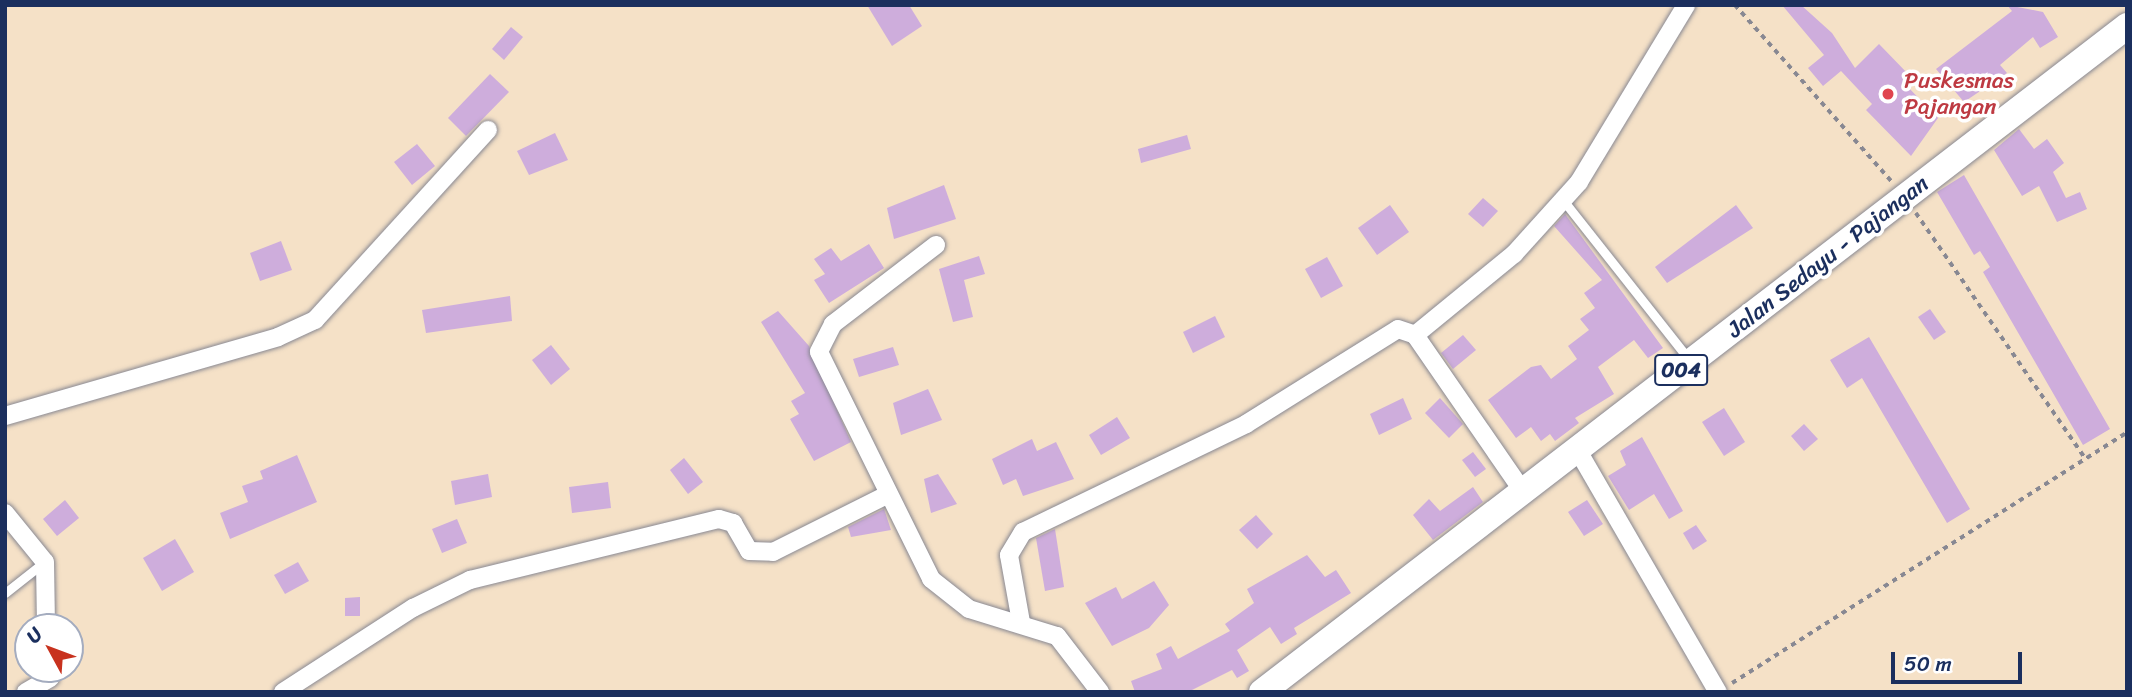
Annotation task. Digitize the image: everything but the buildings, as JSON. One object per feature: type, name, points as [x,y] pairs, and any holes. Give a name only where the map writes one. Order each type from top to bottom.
[{"type":"main road","name":"Jalan Sedayu - Pajangan","points":[[1262,692],[1522,489],[2127,26]]},
{"type":"street","points":[[1415,335],[1514,254],[1563,200],[1686,5]]},
{"type":"street","points":[[5,416],[278,337],[315,320],[338,303],[392,228],[488,130]]},
{"type":"street","points":[[936,245],[833,324],[820,343],[885,496],[931,579],[950,598],[1021,622],[1062,640],[1100,692]]},
{"type":"street","points":[[1021,622],[1009,555],[1023,531],[1246,424],[1398,329],[1415,335],[1522,489]]},
{"type":"street","points":[[1577,449],[1723,688]]},
{"type":"street","points":[[283,692],[413,608],[470,580],[719,519],[733,523],[750,551],[773,552],[885,496]]},
{"type":"street","points":[[5,513],[45,562],[46,613]]},
{"type":"street","points":[[26,692],[44,683]]},
{"type":"lane","points":[[1563,200],[1691,362]]},
{"type":"lane","points":[[5,593],[45,562]]},
{"type":"path","points":[[1735,5],[1904,197],[2086,459]]},
{"type":"path","points":[[1723,688],[2127,432]]},
{"type":"place","name":"Puskesmas Pajangan","points":[[1888,94]]}]
